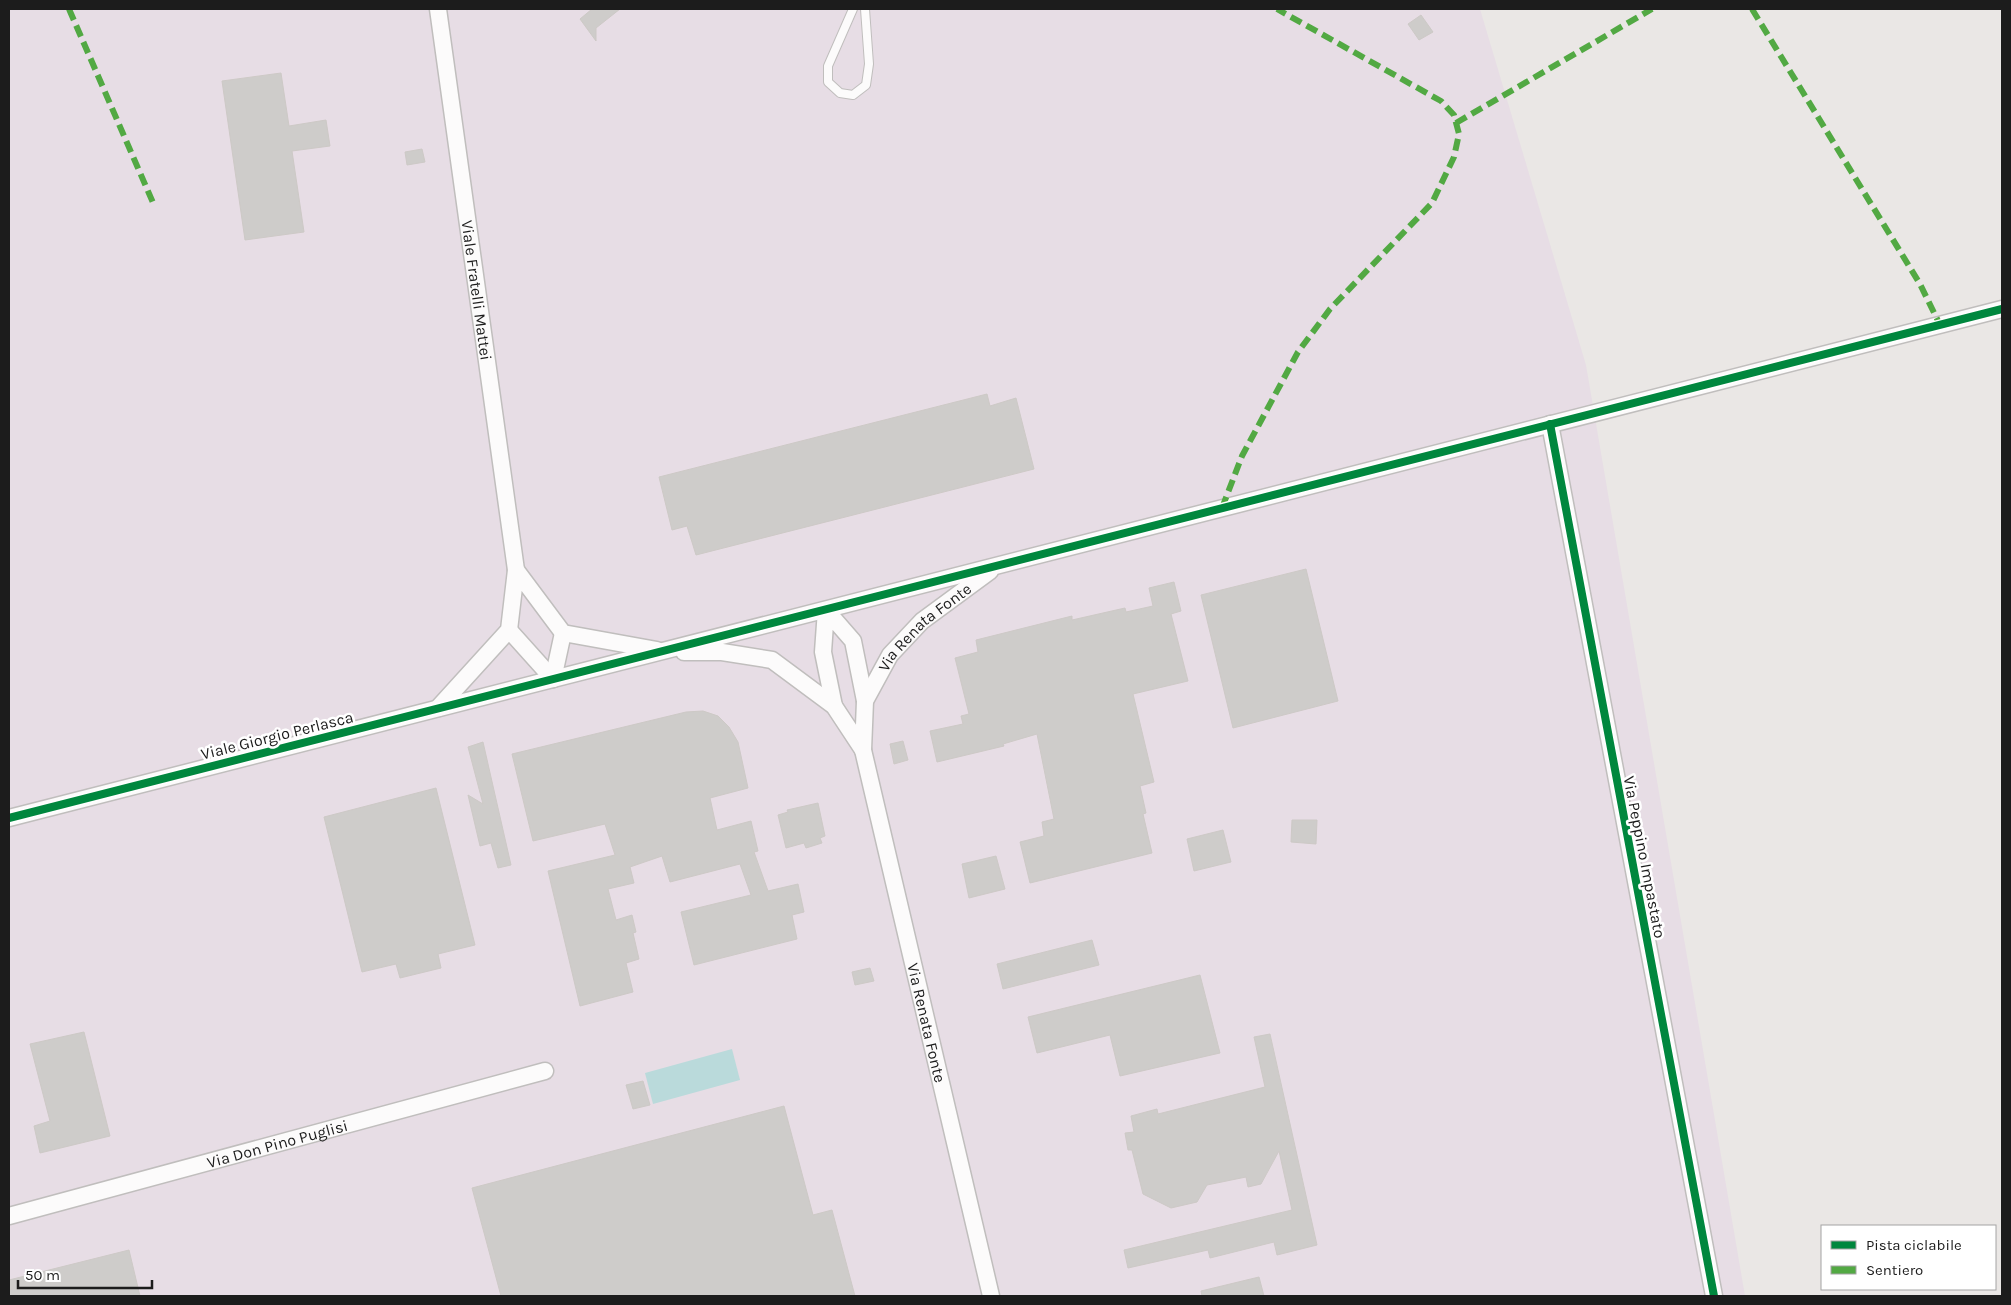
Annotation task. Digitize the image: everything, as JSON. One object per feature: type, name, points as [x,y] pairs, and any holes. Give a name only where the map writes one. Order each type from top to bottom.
[{"type":"street","name":"Viale Fratelli Mattei","points":[[438,9],[516,570],[508,630]]},
{"type":"street","points":[[553,679],[563,633],[662,651],[2002,309]]},
{"type":"street","name":"Via Peppino Impastato","points":[[1550,424],[1714,1296]]},
{"type":"street","name":"Via Renata Fonte","points":[[865,701],[890,655],[922,621],[998,566]]},
{"type":"street","name":"Viale Fratelli Mattei","points":[[516,570],[563,633]]},
{"type":"street","name":"Via Renata Fonte","points":[[826,610],[853,641],[865,701],[863,750],[991,1296]]},
{"type":"street","name":"Via Renata Fonte","points":[[826,610],[822,652],[834,706]]},
{"type":"street","points":[[438,708],[508,630],[553,679]]},
{"type":"street","name":"Via Renata Fonte","points":[[662,651],[722,652],[772,660],[834,706],[863,750]]},
{"type":"street","name":"Viale Giorgio Perlasca","points":[[9,818],[662,651]]},
{"type":"street","name":"Via Don Pino Puglisi","points":[[9,1216],[545,1072]]},
{"type":"lane","points":[[854,9],[828,66],[828,82],[840,93],[853,95],[866,85],[869,64],[865,9]]},
{"type":"shaded area","points":[[9,9],[1480,9],[1586,365],[1745,1296],[9,1296]]},
{"type":"water","points":[[732,1049],[740,1080],[653,1104],[645,1073]]},
{"type":"building","points":[[592,9],[620,9],[596,28],[596,41],[580,19]]},
{"type":"building","points":[[1421,15],[1433,32],[1419,40],[1408,24]]},
{"type":"building","points":[[281,73],[289,126],[326,120],[330,146],[292,151],[304,232],[245,240],[222,81]]},
{"type":"building","points":[[422,149],[425,162],[407,165],[405,152]]},
{"type":"building","points":[[987,394],[990,406],[1016,398],[1034,469],[696,555],[687,526],[672,530],[659,477]]},
{"type":"building","points":[[1306,569],[1338,701],[1233,728],[1201,595]]},
{"type":"building","points":[[1174,582],[1181,611],[1171,614],[1188,681],[1133,694],[1154,782],[1140,786],[1146,813],[1143,814],[1152,853],[1030,883],[1020,842],[1044,836],[1042,822],[1054,819],[1037,734],[1003,744],[1004,746],[937,762],[930,731],[963,724],[961,716],[969,714],[955,658],[978,652],[976,640],[1072,616],[1072,620],[1125,608],[1126,612],[1153,606],[1149,588]]},
{"type":"building","points":[[703,711],[718,716],[729,727],[738,742],[748,788],[710,798],[717,830],[751,821],[758,851],[754,852],[768,891],[798,884],[804,912],[792,915],[797,939],[694,965],[681,912],[751,895],[740,864],[670,882],[662,856],[630,867],[634,883],[608,889],[616,920],[632,915],[636,932],[633,933],[639,959],[626,963],[633,992],[580,1006],[548,871],[615,855],[605,824],[533,841],[512,754],[686,712]]},
{"type":"building","points":[[903,741],[908,760],[894,764],[890,744]]},
{"type":"building","points":[[483,742],[511,865],[498,868],[491,843],[480,846],[468,795],[483,804],[468,747]]},
{"type":"building","points":[[436,788],[475,945],[438,954],[441,968],[400,978],[396,964],[362,972],[324,817]]},
{"type":"building","points":[[818,803],[825,836],[820,838],[822,843],[806,848],[804,843],[786,848],[778,815],[788,812],[787,810]]},
{"type":"building","points":[[1292,820],[1317,820],[1316,844],[1291,842]]},
{"type":"building","points":[[1223,830],[1231,862],[1194,871],[1187,839]]},
{"type":"building","points":[[996,856],[1005,889],[969,898],[962,864]]},
{"type":"building","points":[[1092,940],[1099,965],[1003,989],[997,964]]},
{"type":"building","points":[[870,968],[874,981],[855,985],[852,972]]},
{"type":"building","points":[[1200,975],[1220,1053],[1120,1076],[1110,1035],[1037,1053],[1028,1017]]},
{"type":"building","points":[[84,1032],[110,1136],[40,1153],[34,1126],[50,1121],[30,1044]]},
{"type":"building","points":[[1270,1034],[1317,1245],[1277,1255],[1274,1242],[1210,1258],[1208,1250],[1128,1268],[1124,1250],[1292,1210],[1279,1151],[1261,1184],[1248,1187],[1246,1177],[1207,1185],[1197,1202],[1171,1208],[1143,1194],[1132,1150],[1128,1150],[1125,1133],[1134,1132],[1131,1116],[1157,1109],[1158,1114],[1265,1087],[1254,1037]]},
{"type":"building","points":[[643,1081],[650,1105],[633,1109],[626,1085]]},
{"type":"building","points":[[784,1106],[813,1215],[832,1210],[855,1296],[501,1296],[472,1188]]},
{"type":"building","points":[[129,1250],[140,1296],[9,1296],[9,1280]]},
{"type":"building","points":[[1259,1277],[1264,1296],[1202,1296],[1201,1291]]},
{"type":"marked path","points":[[69,9],[154,205]]},
{"type":"marked path","points":[[1222,508],[1242,456],[1298,352],[1330,309],[1432,203],[1454,157],[1459,134],[1454,115],[1441,101],[1277,9]]},
{"type":"marked path","points":[[1456,123],[1652,9]]},
{"type":"marked path","points":[[1752,9],[1920,284],[1940,325]]},
{"type":"cycle path","points":[[9,818],[2002,309]]},
{"type":"cycle path","points":[[1550,424],[1714,1296]]}]
